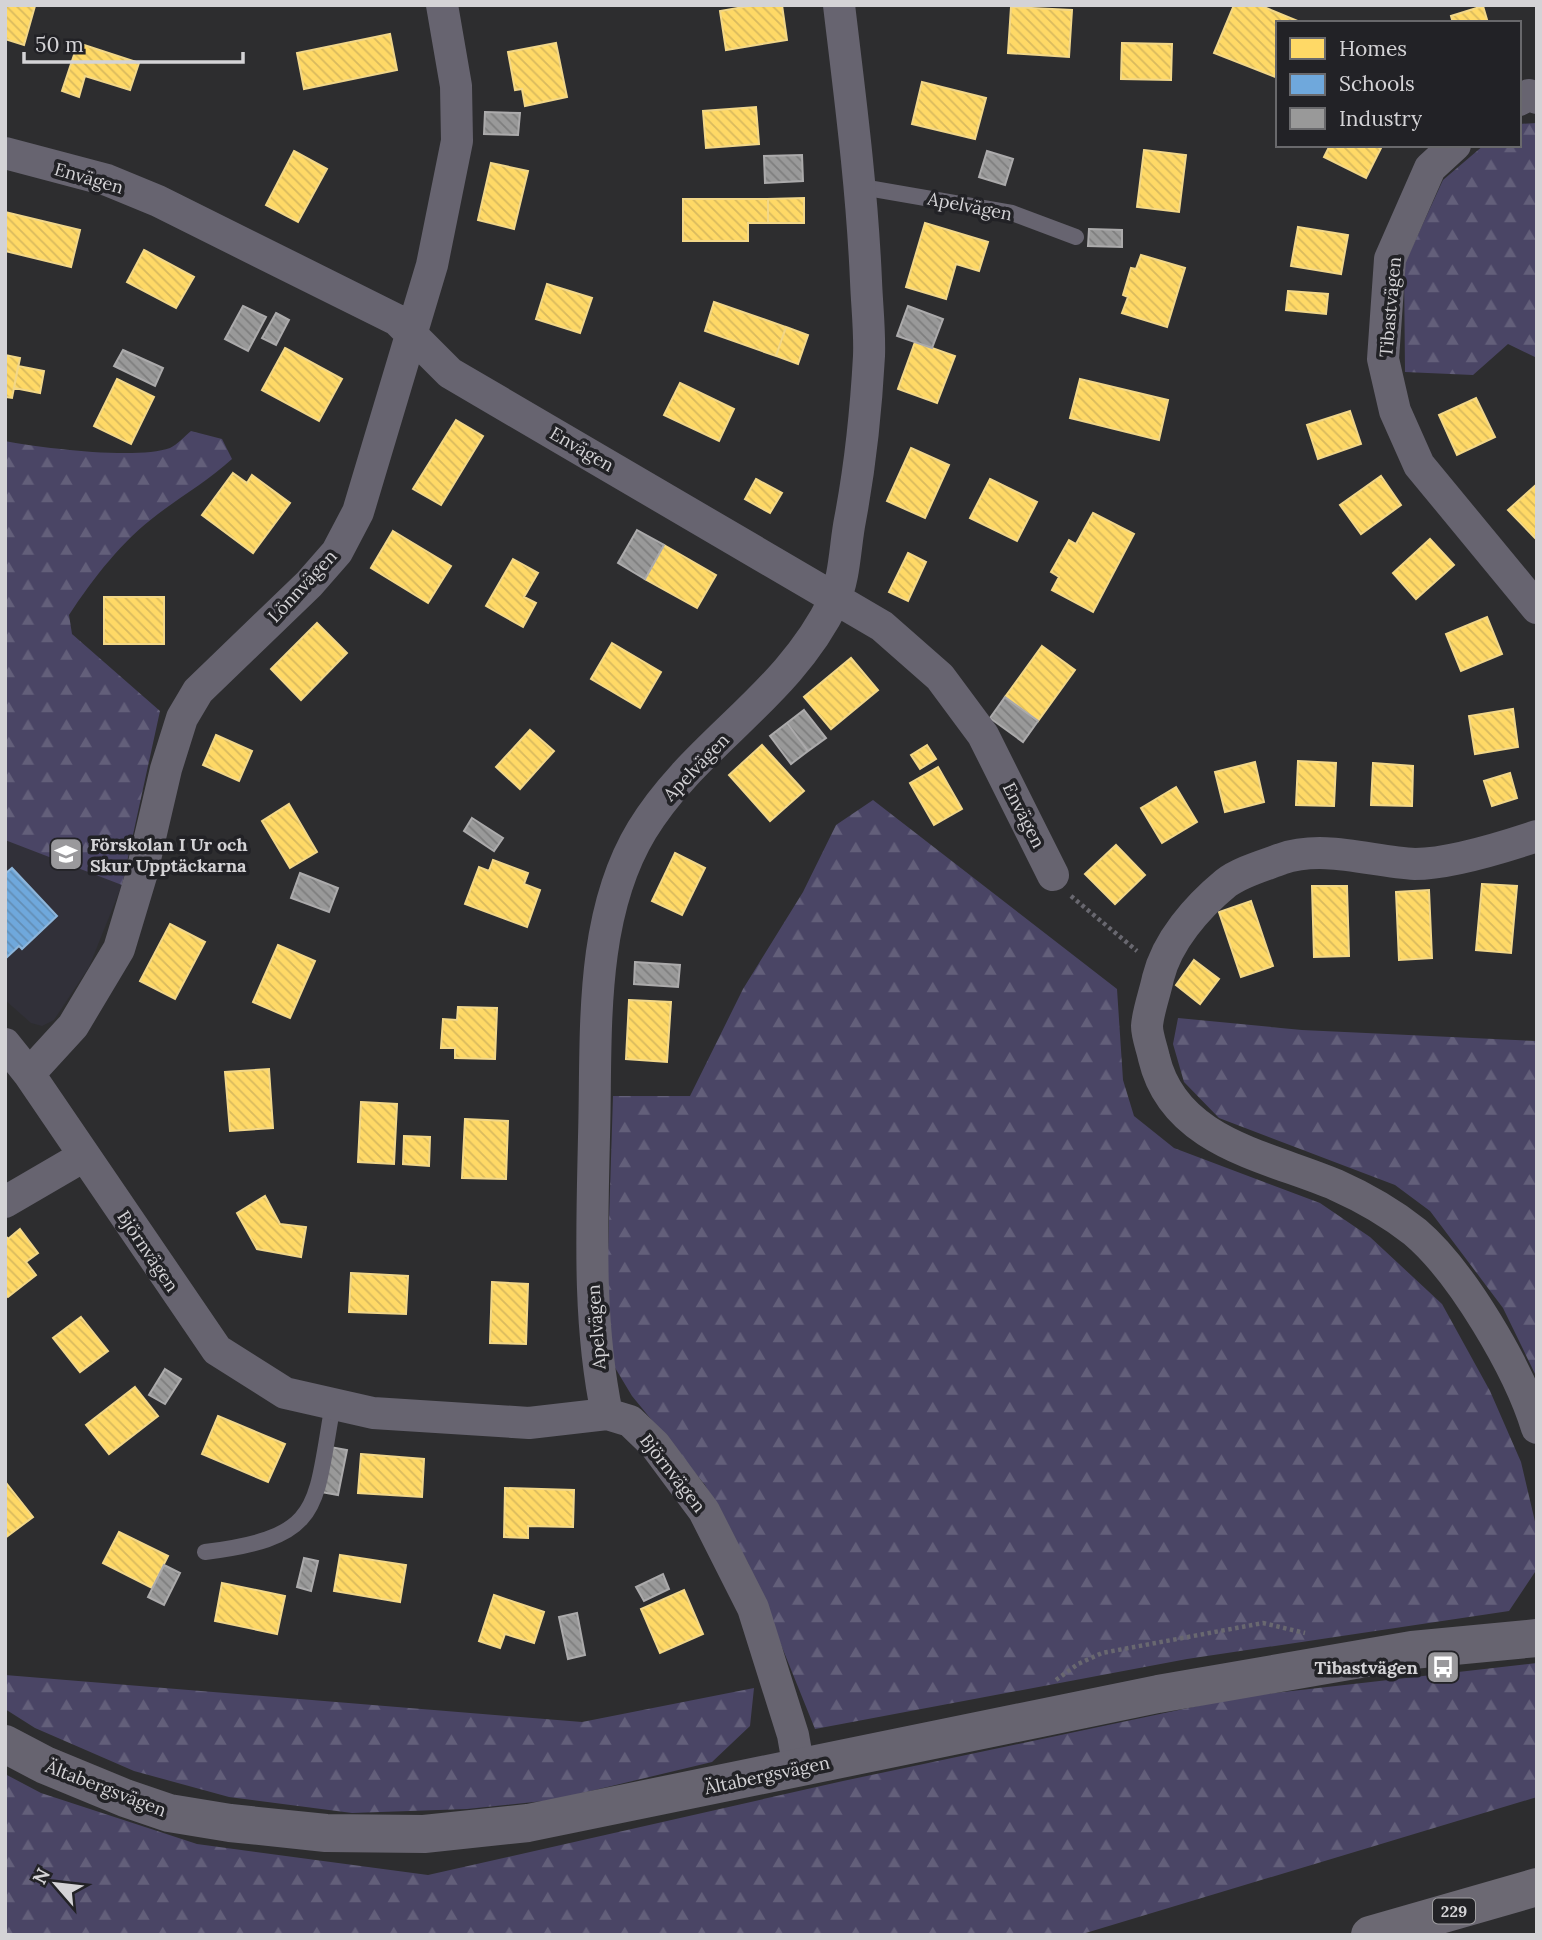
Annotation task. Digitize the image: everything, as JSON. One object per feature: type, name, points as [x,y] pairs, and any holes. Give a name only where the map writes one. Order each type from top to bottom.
[{"type":"highway","name":"229","points":[[1370,1935],[1537,1887]]},
{"type":"street","name":"Lönnvägen","points":[[29,1074],[72,1026],[119,949],[182,718],[198,691],[309,584],[337,552],[358,512],[432,265],[457,141],[456,86],[442,5]]},
{"type":"street","name":"Apelvägen","points":[[607,1414],[596,1337],[593,1215],[597,1024],[604,940],[618,880],[641,831],[674,786],[760,704],[798,660],[835,598],[857,482],[869,354],[862,187],[839,5]]},
{"type":"street","name":"Tibastvägen","points":[[1453,147],[1430,168],[1390,260],[1383,359],[1395,411],[1419,465],[1537,608]]},
{"type":"street","name":"Envägen","points":[[5,153],[107,180],[158,201],[397,320],[450,373],[882,626],[940,677],[983,735],[1053,875]]},
{"type":"street","points":[[1537,836],[1497,849],[1418,864],[1327,854],[1284,858],[1228,881],[1180,930],[1161,967],[1147,1027],[1160,1081],[1192,1119],[1213,1135],[1247,1154],[1336,1185],[1386,1211],[1415,1233],[1446,1264],[1479,1312],[1511,1371],[1537,1428]]},
{"type":"street","name":"Björnvägen","points":[[5,1044],[29,1074],[217,1350],[285,1393],[373,1413],[529,1423],[607,1414],[629,1421],[655,1445],[704,1511],[753,1608],[793,1735],[799,1769]]},
{"type":"street","points":[[5,1202],[85,1156]]},
{"type":"street","name":"Ältabergsvägen","points":[[5,1744],[45,1765],[169,1813],[230,1823],[326,1833],[424,1834],[528,1823],[1158,1694],[1412,1650],[1537,1637]]},
{"type":"lane","name":"Apelvägen","points":[[862,187],[1012,213],[1076,237]]},
{"type":"lane","points":[[205,1552],[251,1546],[284,1533],[304,1519],[316,1496],[333,1404]]},
{"type":"path","points":[[1053,875],[1074,899],[1101,922],[1161,967]]},
{"type":"shaded area","name":"Förskolan I Ur och Skur Upptäckarna","points":[[5,723],[133,824],[122,885],[89,967],[54,1020],[42,1026],[31,1023],[5,1000]]},
{"type":"green space","points":[[1537,123],[1537,358],[1508,344],[1473,375],[1405,372],[1404,265],[1443,180],[1482,147],[1521,147],[1521,124]]},
{"type":"green space","points":[[191,431],[222,439],[232,459],[132,536],[99,573],[69,615],[72,634],[160,711],[122,885],[5,840],[5,441],[41,447],[135,453],[170,448]]},
{"type":"green space","points":[[873,800],[1117,989],[1123,1080],[1134,1116],[1174,1148],[1320,1203],[1370,1237],[1442,1304],[1490,1391],[1521,1462],[1537,1530],[1537,1569],[1509,1611],[1187,1659],[815,1729],[748,1563],[705,1485],[632,1396],[614,1366],[606,1316],[613,1096],[690,1096],[743,989],[803,892],[836,825]]},
{"type":"green space","points":[[1178,1018],[1302,1030],[1537,1041],[1537,1378],[1503,1308],[1430,1211],[1395,1185],[1219,1118],[1184,1082],[1173,1044]]},
{"type":"green space","points":[[1537,1663],[1537,1797],[1079,1935],[5,1935],[5,1774],[41,1793],[197,1844],[428,1875],[843,1781],[1240,1697]]},
{"type":"green space","points":[[5,1675],[582,1722],[754,1688],[750,1726],[712,1762],[553,1800],[467,1809],[352,1813],[229,1797],[134,1771],[35,1728],[5,1709]]},
{"type":"building: Homes","points":[[5,5],[35,6],[24,45],[5,39]]},
{"type":"building: Homes","points":[[755,5],[782,5],[787,40],[726,50],[720,11]]},
{"type":"building: Homes","points":[[1234,5],[1259,5],[1298,21],[1276,21],[1276,77],[1214,53]]},
{"type":"building: Homes","points":[[1483,6],[1487,21],[1452,21],[1451,16]]},
{"type":"building: Homes","points":[[1011,7],[1072,10],[1069,57],[1008,53]]},
{"type":"building: Homes","points":[[390,34],[397,70],[304,89],[297,53]]},
{"type":"building: Homes","points":[[78,43],[139,63],[130,90],[85,76],[79,97],[62,91]]},
{"type":"building: Homes","points":[[556,43],[567,97],[525,106],[522,89],[515,90],[508,52]]},
{"type":"building: Homes","points":[[1122,43],[1172,44],[1171,80],[1121,79]]},
{"type":"building: Homes","points":[[922,82],[986,98],[975,139],[912,124]]},
{"type":"building: Homes","points":[[756,107],[759,144],[706,148],[703,111]]},
{"type":"building: Homes","points":[[1329,147],[1381,148],[1366,178],[1324,157]]},
{"type":"building: Homes","points":[[1144,150],[1186,155],[1179,212],[1137,207]]},
{"type":"building: Homes","points":[[294,151],[327,169],[298,222],[266,205]]},
{"type":"building: Homes","points":[[491,163],[528,171],[514,229],[478,220]]},
{"type":"building: Homes","points":[[804,198],[804,223],[768,223],[768,199]]},
{"type":"building: Homes","points":[[683,199],[768,199],[768,223],[748,223],[748,241],[683,241]]},
{"type":"building: Homes","points":[[5,212],[80,230],[71,267],[5,251]]},
{"type":"building: Homes","points":[[925,223],[988,242],[979,271],[956,264],[946,299],[906,287]]},
{"type":"building: Homes","points":[[1298,227],[1348,235],[1341,274],[1291,266]]},
{"type":"building: Homes","points":[[144,250],[194,277],[176,308],[127,282]]},
{"type":"building: Homes","points":[[1141,255],[1185,268],[1167,327],[1122,313],[1128,297],[1123,295],[1131,268],[1136,269]]},
{"type":"building: Homes","points":[[547,284],[592,298],[580,333],[536,319]]},
{"type":"building: Homes","points":[[1288,291],[1328,294],[1326,314],[1286,310]]},
{"type":"building: Homes","points":[[714,302],[786,327],[776,356],[705,331]]},
{"type":"building: Homes","points":[[786,327],[808,335],[798,364],[776,356]]},
{"type":"building: Homes","points":[[915,342],[955,356],[937,403],[898,389]]},
{"type":"building: Homes","points":[[285,348],[342,379],[319,421],[262,390]]},
{"type":"building: Homes","points":[[5,355],[20,358],[12,398],[5,397]]},
{"type":"building: Homes","points":[[18,366],[44,371],[40,393],[14,388]]},
{"type":"building: Homes","points":[[117,379],[154,397],[131,444],[94,426]]},
{"type":"building: Homes","points":[[1080,379],[1168,400],[1159,440],[1070,418]]},
{"type":"building: Homes","points":[[680,383],[734,409],[719,441],[664,415]]},
{"type":"building: Homes","points":[[1476,398],[1495,437],[1457,455],[1439,415]]},
{"type":"building: Homes","points":[[1350,411],[1361,444],[1318,459],[1307,425]]},
{"type":"building: Homes","points":[[456,420],[483,436],[441,505],[413,489]]},
{"type":"building: Homes","points":[[911,448],[949,465],[925,518],[887,501]]},
{"type":"building: Homes","points":[[233,473],[247,483],[252,475],[290,503],[253,553],[202,515]]},
{"type":"building: Homes","points":[[1381,476],[1401,505],[1361,534],[1340,505]]},
{"type":"building: Homes","points":[[756,479],[782,493],[770,513],[745,499]]},
{"type":"building: Homes","points":[[990,479],[1037,502],[1017,541],[970,518]]},
{"type":"building: Homes","points":[[1537,484],[1537,538],[1536,539],[1508,510]]},
{"type":"building: Homes","points":[[1093,513],[1134,534],[1093,612],[1052,590],[1059,577],[1051,572],[1069,540],[1076,544]]},
{"type":"building: Homes","points":[[393,531],[451,566],[428,603],[371,568]]},
{"type":"building: Homes","points":[[1430,539],[1454,565],[1416,599],[1393,573]]},
{"type":"building: Homes","points":[[664,545],[716,575],[697,608],[645,579]]},
{"type":"building: Homes","points":[[908,553],[926,562],[908,601],[889,592]]},
{"type":"building: Homes","points":[[513,559],[538,573],[524,597],[536,603],[523,627],[486,606]]},
{"type":"building: Homes","points":[[104,597],[164,597],[164,644],[104,644]]},
{"type":"building: Homes","points":[[1487,617],[1502,654],[1461,671],[1446,634]]},
{"type":"building: Homes","points":[[317,623],[347,653],[301,700],[271,669]]},
{"type":"building: Homes","points":[[612,643],[661,672],[640,708],[591,679]]},
{"type":"building: Homes","points":[[1042,646],[1075,670],[1038,721],[1005,697]]},
{"type":"building: Homes","points":[[851,658],[878,690],[831,729],[804,697]]},
{"type":"building: Homes","points":[[1513,709],[1518,747],[1475,754],[1469,716]]},
{"type":"building: Homes","points":[[530,730],[554,751],[520,789],[496,767]]},
{"type":"building: Homes","points":[[216,735],[252,751],[239,781],[203,765]]},
{"type":"building: Homes","points":[[762,745],[804,791],[770,821],[729,775]]},
{"type":"building: Homes","points":[[927,745],[936,759],[920,769],[911,755]]},
{"type":"building: Homes","points":[[1298,761],[1336,763],[1334,806],[1296,805]]},
{"type":"building: Homes","points":[[1255,762],[1264,802],[1225,812],[1215,772]]},
{"type":"building: Homes","points":[[1373,763],[1413,766],[1412,806],[1371,805]]},
{"type":"building: Homes","points":[[938,767],[962,809],[934,825],[910,783]]},
{"type":"building: Homes","points":[[1510,773],[1517,798],[1492,806],[1484,781]]},
{"type":"building: Homes","points":[[1176,787],[1197,822],[1162,843],[1141,808]]},
{"type":"building: Homes","points":[[289,804],[317,852],[290,868],[262,821]]},
{"type":"building: Homes","points":[[1116,845],[1145,875],[1115,904],[1085,874]]},
{"type":"building: Homes","points":[[675,853],[705,868],[682,915],[652,901]]},
{"type":"building: Homes","points":[[493,860],[528,873],[524,884],[540,890],[527,927],[465,904],[479,867],[489,871]]},
{"type":"building: Homes","points":[[1482,884],[1517,886],[1511,953],[1476,950]]},
{"type":"building: Homes","points":[[1312,886],[1347,886],[1349,956],[1314,957]]},
{"type":"building: Homes","points":[[1429,890],[1432,958],[1399,960],[1396,892]]},
{"type":"building: Homes","points":[[1251,901],[1273,966],[1241,977],[1219,912]]},
{"type":"building: Homes","points":[[170,924],[205,942],[175,999],[140,981]]},
{"type":"building: Homes","points":[[278,945],[315,961],[290,1018],[253,1002]]},
{"type":"building: Homes","points":[[1194,960],[1219,979],[1200,1004],[1176,985]]},
{"type":"building: Homes","points":[[629,1000],[671,1002],[667,1062],[626,1059]]},
{"type":"building: Homes","points":[[458,1007],[497,1008],[495,1059],[455,1058],[455,1048],[441,1048],[443,1019],[457,1020]]},
{"type":"building: Homes","points":[[269,1069],[273,1128],[230,1131],[225,1072]]},
{"type":"building: Homes","points":[[361,1102],[397,1104],[394,1164],[358,1162]]},
{"type":"building: Homes","points":[[465,1119],[508,1121],[506,1179],[462,1178]]},
{"type":"building: Homes","points":[[404,1136],[430,1137],[429,1166],[403,1164]]},
{"type":"building: Homes","points":[[265,1196],[280,1224],[306,1227],[301,1257],[257,1249],[237,1213]]},
{"type":"building: Homes","points":[[20,1229],[38,1253],[26,1262],[36,1275],[8,1297],[5,1294],[5,1235],[8,1239]]},
{"type":"building: Homes","points":[[351,1273],[408,1276],[406,1314],[349,1312]]},
{"type":"building: Homes","points":[[492,1282],[528,1284],[526,1344],[490,1343]]},
{"type":"building: Homes","points":[[81,1317],[108,1351],[80,1372],[53,1338]]},
{"type":"building: Homes","points":[[135,1387],[158,1416],[109,1454],[86,1425]]},
{"type":"building: Homes","points":[[218,1416],[285,1444],[268,1482],[202,1454]]},
{"type":"building: Homes","points":[[361,1454],[424,1459],[422,1497],[358,1493]]},
{"type":"building: Homes","points":[[7,1484],[33,1517],[5,1538],[5,1486]]},
{"type":"building: Homes","points":[[505,1488],[574,1490],[573,1527],[528,1526],[528,1538],[504,1537]]},
{"type":"building: Homes","points":[[119,1532],[168,1556],[152,1588],[103,1563]]},
{"type":"building: Homes","points":[[340,1555],[406,1565],[400,1602],[334,1591]]},
{"type":"building: Homes","points":[[222,1583],[285,1596],[277,1634],[215,1621]]},
{"type":"building: Homes","points":[[684,1590],[703,1634],[660,1653],[641,1609]]},
{"type":"building: Homes","points":[[494,1595],[544,1612],[534,1643],[505,1634],[500,1648],[479,1641]]},
{"type":"building: Schools","points":[[12,868],[57,916],[22,949],[19,946],[5,959],[5,874]]},
{"type":"building: Industry","points":[[485,112],[520,113],[518,135],[484,134]]},
{"type":"building: Industry","points":[[987,151],[1013,159],[1005,185],[979,177]]},
{"type":"building: Industry","points":[[802,155],[803,181],[765,183],[764,156]]},
{"type":"building: Industry","points":[[1089,229],[1122,230],[1122,247],[1088,246]]},
{"type":"building: Industry","points":[[243,306],[266,317],[248,351],[225,339]]},
{"type":"building: Industry","points":[[908,306],[943,319],[932,348],[897,336]]},
{"type":"building: Industry","points":[[276,313],[289,320],[276,345],[262,338]]},
{"type":"building: Industry","points":[[123,350],[163,368],[155,386],[114,366]]},
{"type":"building: Industry","points":[[637,530],[664,545],[645,579],[618,563]]},
{"type":"building: Industry","points":[[1005,697],[1038,721],[1023,742],[990,718]]},
{"type":"building: Industry","points":[[804,710],[826,738],[808,751],[787,723]]},
{"type":"building: Industry","points":[[787,723],[808,751],[791,764],[770,736]]},
{"type":"building: Industry","points":[[472,818],[503,838],[494,851],[464,831]]},
{"type":"building: Industry","points":[[300,873],[338,888],[329,912],[291,898]]},
{"type":"building: Industry","points":[[635,962],[680,965],[678,987],[634,984]]},
{"type":"building: Industry","points":[[165,1369],[181,1379],[165,1404],[149,1395]]},
{"type":"building: Industry","points":[[330,1447],[347,1450],[338,1495],[321,1492]]},
{"type":"building: Industry","points":[[304,1558],[318,1561],[311,1591],[297,1587]]},
{"type":"building: Industry","points":[[164,1565],[180,1573],[164,1605],[148,1597]]},
{"type":"building: Industry","points":[[663,1574],[669,1589],[644,1601],[636,1587]]},
{"type":"building: Industry","points":[[577,1613],[585,1655],[568,1659],[559,1617]]},
{"type":"place","name":"Förskolan I Ur och Skur Upptäckarna","points":[[66,854]]},
{"type":"place","name":"Tibastvägen","points":[[1443,1667]]}]
